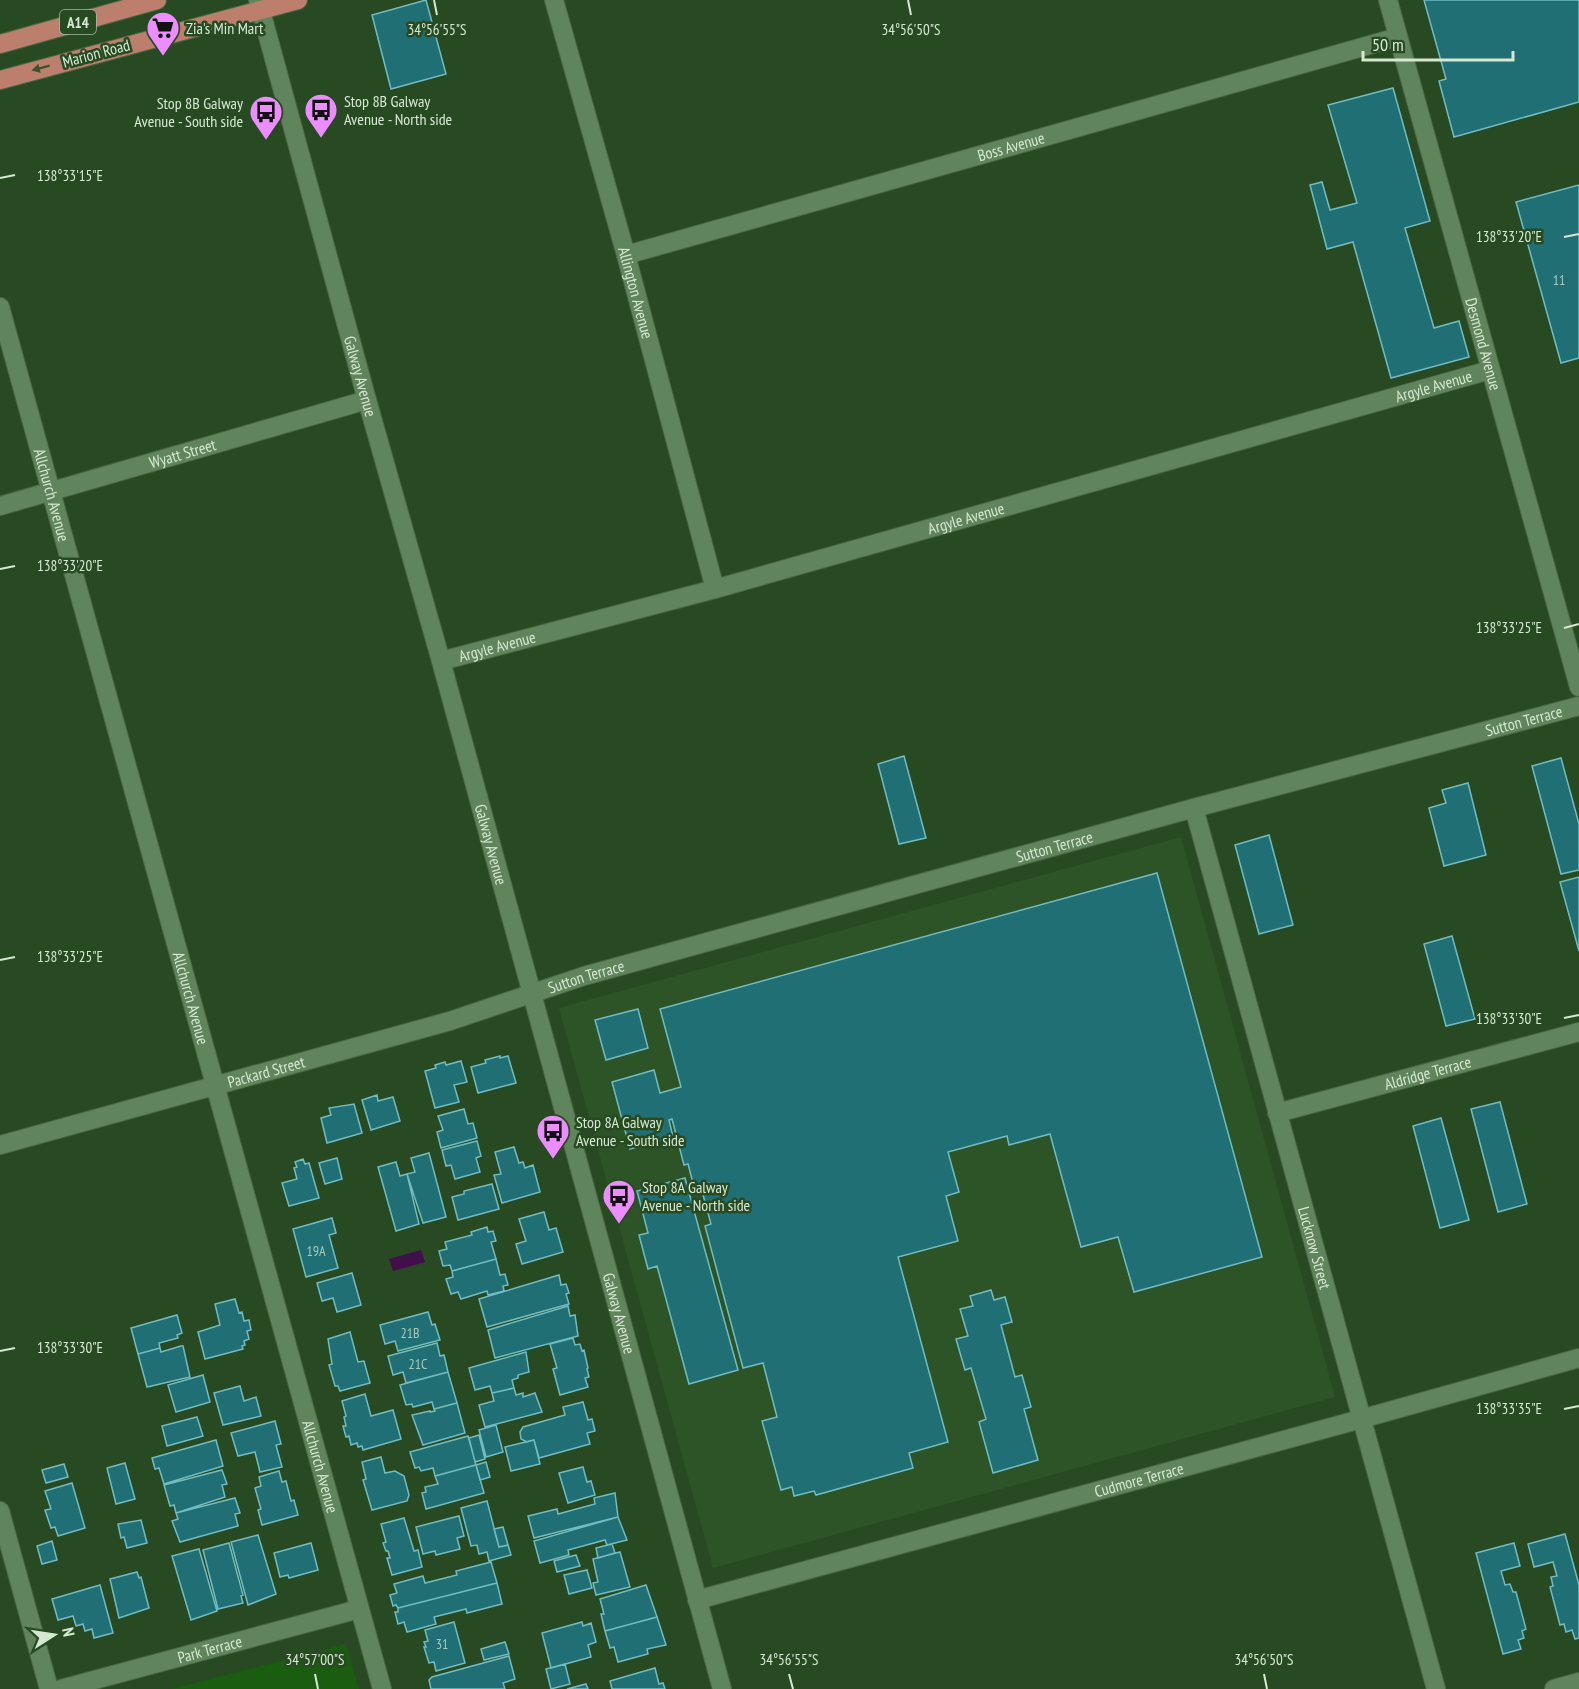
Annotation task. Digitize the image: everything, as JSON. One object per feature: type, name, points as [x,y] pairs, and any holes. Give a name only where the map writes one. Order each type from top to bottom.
[{"type":"main road","name":"A14","points":[[0,44],[157,0]]},
{"type":"main road","name":"Marion Road","points":[[0,80],[259,5],[298,0]]},
{"type":"street","name":"Allington Avenue","points":[[554,0],[626,255],[715,589]]},
{"type":"street","name":"Desmond Avenue","points":[[1388,0],[1579,687]]},
{"type":"street","name":"Galway Avenue","points":[[259,5],[722,1689]]},
{"type":"street","name":"Boss Avenue","points":[[626,255],[1398,37]]},
{"type":"street","name":"Allchurch Avenue","points":[[0,307],[382,1689]]},
{"type":"street","name":"Argyle Avenue","points":[[441,661],[715,589],[1490,370]]},
{"type":"street","name":"Wyatt Street","points":[[0,506],[52,493],[367,400]]},
{"type":"street","name":"Sutton Terrace","points":[[532,994],[584,976],[1194,808],[1579,706]]},
{"type":"street","name":"Lucknow Street","points":[[1194,808],[1436,1689]]},
{"type":"street","name":"Packard Street","points":[[0,1145],[450,1021],[532,994]]},
{"type":"street","name":"Aldridge Terrace","points":[[1277,1113],[1579,1032]]},
{"type":"street","name":"Cudmore Terrace","points":[[697,1600],[1579,1358]]},
{"type":"street","points":[[0,1511],[49,1689]]},
{"type":"street","name":"Park Terrace","points":[[61,1689],[359,1609]]},
{"type":"street","points":[[1554,1689],[1579,1682]]},
{"type":"shaded area","points":[[1181,837],[1335,1397],[713,1568],[559,1008]]},
{"type":"shaded area","points":[[421,1250],[425,1262],[393,1271],[389,1259]]},
{"type":"shaded area","points":[[346,1644],[359,1689],[171,1689]]},
{"type":"building","points":[[426,0],[446,74],[391,89],[372,15]]},
{"type":"building","points":[[1424,0],[1579,0],[1579,102],[1454,137],[1439,81],[1446,79]]},
{"type":"building","points":[[1393,88],[1430,221],[1405,228],[1434,328],[1459,321],[1469,357],[1391,378],[1353,242],[1327,249],[1310,185],[1322,182],[1330,210],[1357,203],[1328,105]]},
{"type":"building","points":[[1579,185],[1579,358],[1561,363],[1516,202]]},
{"type":"building","points":[[904,756],[926,838],[899,844],[878,764]]},
{"type":"building","points":[[1561,758],[1579,824],[1579,870],[1561,874],[1532,766]]},
{"type":"building","points":[[1468,783],[1486,855],[1444,866],[1429,808],[1446,803],[1442,790]]},
{"type":"building","points":[[1269,835],[1293,925],[1259,934],[1235,845]]},
{"type":"building","points":[[1157,873],[1262,1257],[1134,1292],[1118,1237],[1081,1247],[1050,1134],[1009,1145],[1007,1136],[948,1152],[959,1192],[946,1196],[958,1241],[898,1257],[948,1442],[909,1453],[913,1468],[816,1495],[814,1491],[794,1496],[792,1487],[781,1490],[762,1421],[777,1417],[763,1363],[743,1368],[705,1226],[711,1224],[702,1191],[712,1189],[710,1183],[694,1187],[688,1164],[684,1165],[672,1119],[669,1120],[673,1137],[630,1149],[612,1082],[654,1070],[660,1093],[681,1087],[660,1009]]},
{"type":"building","points":[[1579,877],[1579,951],[1560,882]]},
{"type":"building","points":[[1452,936],[1475,1019],[1446,1026],[1424,944]]},
{"type":"building","points":[[638,1009],[648,1048],[606,1060],[595,1020]]},
{"type":"building","points":[[500,1056],[500,1058],[508,1056],[516,1083],[478,1093],[471,1067]]},
{"type":"building","points":[[461,1061],[467,1082],[454,1085],[459,1102],[435,1108],[425,1071],[445,1062],[446,1065]]},
{"type":"building","points":[[377,1095],[378,1101],[393,1097],[400,1121],[371,1130],[362,1100]]},
{"type":"building","points":[[1500,1102],[1527,1204],[1498,1212],[1471,1109]]},
{"type":"building","points":[[354,1104],[362,1133],[327,1143],[321,1118],[331,1115],[329,1108]]},
{"type":"building","points":[[464,1109],[468,1124],[473,1123],[477,1138],[441,1148],[437,1132],[443,1130],[438,1116]]},
{"type":"building","points":[[1441,1118],[1469,1220],[1440,1228],[1413,1126]]},
{"type":"building","points":[[477,1141],[481,1156],[476,1158],[480,1172],[455,1179],[451,1165],[446,1166],[442,1150]]},
{"type":"building","points":[[514,1147],[519,1163],[523,1162],[525,1168],[533,1165],[540,1192],[502,1203],[494,1175],[501,1174],[495,1152]]},
{"type":"building","points":[[429,1153],[446,1217],[423,1223],[407,1174],[415,1172],[411,1158]]},
{"type":"building","points":[[337,1158],[342,1179],[325,1184],[319,1163]]},
{"type":"building","points":[[303,1159],[305,1164],[309,1163],[319,1198],[289,1206],[282,1183],[297,1179],[295,1162]]},
{"type":"building","points":[[396,1162],[400,1176],[407,1174],[419,1224],[396,1231],[378,1167]]},
{"type":"building","points":[[685,1178],[738,1370],[689,1384],[657,1266],[648,1269],[639,1235],[648,1233],[637,1191]]},
{"type":"building","points":[[492,1184],[499,1209],[458,1220],[452,1197],[464,1194],[464,1191]]},
{"type":"building","points":[[544,1212],[549,1230],[556,1228],[563,1252],[522,1264],[516,1244],[526,1241],[519,1219]]},
{"type":"building","points":[[332,1218],[336,1233],[329,1235],[338,1268],[306,1277],[293,1229]]},
{"type":"building","points":[[487,1227],[488,1232],[493,1231],[496,1241],[491,1242],[496,1259],[452,1271],[450,1265],[443,1266],[439,1251],[447,1249],[445,1242],[472,1235],[471,1232]]},
{"type":"building","points":[[496,1259],[500,1275],[505,1274],[508,1285],[503,1286],[504,1291],[488,1295],[487,1291],[461,1299],[458,1292],[451,1294],[446,1279],[453,1277],[452,1271]]},
{"type":"building","points":[[352,1273],[361,1305],[337,1312],[333,1298],[322,1301],[317,1283]]},
{"type":"building","points":[[559,1275],[561,1285],[566,1284],[569,1304],[487,1327],[479,1299]]},
{"type":"building","points":[[991,1290],[994,1300],[1005,1297],[1012,1322],[1001,1325],[1015,1377],[1022,1375],[1031,1407],[1024,1409],[1038,1460],[993,1473],[979,1422],[986,1419],[971,1368],[965,1370],[956,1339],[968,1336],[960,1309],[973,1306],[970,1296]]},
{"type":"building","points":[[235,1299],[244,1321],[249,1320],[251,1330],[247,1331],[249,1339],[244,1341],[243,1349],[205,1359],[198,1332],[220,1325],[215,1304]]},
{"type":"building","points":[[568,1306],[570,1316],[575,1315],[578,1336],[495,1358],[488,1330]]},
{"type":"building","points":[[428,1312],[440,1340],[398,1351],[395,1341],[385,1344],[380,1325]]},
{"type":"building","points":[[177,1315],[182,1333],[177,1335],[178,1338],[159,1343],[160,1348],[138,1354],[131,1328]]},
{"type":"building","points":[[350,1332],[358,1362],[364,1361],[370,1383],[340,1391],[338,1386],[335,1386],[329,1365],[332,1364],[328,1339]]},
{"type":"building","points":[[573,1338],[575,1345],[580,1344],[582,1351],[584,1350],[589,1377],[585,1378],[588,1387],[560,1395],[553,1369],[557,1368],[550,1344]]},
{"type":"building","points":[[437,1343],[440,1356],[444,1355],[448,1372],[406,1383],[403,1372],[393,1375],[388,1356]]},
{"type":"building","points":[[183,1346],[190,1377],[147,1387],[138,1354],[160,1348],[161,1352]]},
{"type":"building","points":[[526,1352],[529,1372],[518,1375],[518,1378],[512,1380],[514,1388],[492,1393],[490,1386],[475,1390],[469,1368]]},
{"type":"building","points":[[448,1372],[457,1403],[434,1409],[432,1402],[413,1407],[412,1404],[406,1405],[400,1385]]},
{"type":"building","points":[[203,1375],[210,1402],[176,1412],[168,1385]]},
{"type":"building","points":[[240,1386],[244,1401],[256,1397],[261,1416],[223,1425],[214,1393]]},
{"type":"building","points":[[514,1388],[516,1395],[523,1393],[523,1397],[535,1393],[542,1412],[485,1427],[479,1405],[494,1401],[492,1393]]},
{"type":"building","points":[[365,1394],[371,1416],[393,1410],[401,1439],[363,1450],[362,1446],[358,1447],[357,1443],[351,1445],[343,1426],[346,1426],[344,1417],[346,1416],[342,1401]]},
{"type":"building","points":[[583,1402],[588,1420],[592,1419],[595,1431],[587,1433],[590,1444],[539,1458],[534,1440],[527,1442],[521,1439],[520,1432],[523,1427],[565,1415],[563,1407]]},
{"type":"building","points":[[457,1403],[465,1433],[423,1445],[412,1415],[435,1411],[434,1409]]},
{"type":"building","points":[[197,1417],[203,1436],[167,1446],[162,1426]]},
{"type":"building","points":[[275,1421],[281,1444],[276,1445],[282,1467],[260,1472],[255,1452],[238,1456],[231,1433]]},
{"type":"building","points":[[496,1425],[503,1452],[486,1457],[479,1430]]},
{"type":"building","points":[[479,1435],[485,1459],[475,1462],[469,1438]]},
{"type":"building","points":[[468,1436],[476,1465],[435,1476],[433,1468],[421,1471],[419,1467],[415,1468],[410,1452]]},
{"type":"building","points":[[216,1440],[223,1466],[164,1484],[159,1468],[155,1469],[152,1458]]},
{"type":"building","points":[[534,1440],[540,1464],[511,1471],[505,1447]]},
{"type":"building","points":[[381,1457],[385,1473],[395,1471],[404,1476],[409,1495],[407,1501],[372,1510],[363,1480],[366,1479],[362,1462]]},
{"type":"building","points":[[486,1462],[490,1477],[480,1480],[476,1465]]},
{"type":"building","points":[[125,1463],[135,1499],[116,1504],[107,1468]]},
{"type":"building","points":[[64,1464],[68,1477],[46,1483],[42,1470]]},
{"type":"building","points":[[476,1465],[484,1493],[426,1509],[422,1493],[426,1492],[425,1487],[438,1484],[435,1476]]},
{"type":"building","points":[[583,1467],[587,1482],[591,1481],[595,1495],[568,1503],[559,1473]]},
{"type":"building","points":[[222,1470],[227,1484],[222,1485],[225,1497],[176,1513],[174,1505],[170,1506],[164,1485]]},
{"type":"building","points":[[279,1471],[282,1482],[286,1481],[291,1501],[294,1500],[298,1515],[262,1525],[258,1510],[261,1509],[255,1488],[261,1486],[259,1477]]},
{"type":"building","points":[[72,1483],[85,1528],[58,1536],[55,1527],[51,1528],[45,1510],[51,1509],[45,1491]]},
{"type":"building","points":[[615,1493],[618,1517],[534,1538],[528,1516],[557,1509],[558,1514],[595,1504],[594,1498]]},
{"type":"building","points":[[235,1498],[240,1513],[235,1514],[238,1526],[180,1542],[172,1521],[178,1519],[176,1513]]},
{"type":"building","points":[[487,1501],[499,1547],[508,1545],[511,1555],[489,1561],[487,1552],[479,1554],[477,1545],[471,1546],[461,1508]]},
{"type":"building","points":[[459,1516],[464,1536],[457,1538],[460,1549],[436,1555],[435,1551],[423,1554],[416,1527]]},
{"type":"building","points":[[618,1517],[627,1540],[607,1545],[605,1540],[568,1550],[569,1555],[540,1563],[534,1541]]},
{"type":"building","points":[[404,1518],[414,1551],[418,1550],[422,1567],[392,1575],[387,1558],[390,1558],[383,1543],[386,1542],[381,1524]]},
{"type":"building","points":[[141,1520],[147,1543],[127,1548],[124,1537],[121,1538],[118,1524]]},
{"type":"building","points":[[503,1527],[508,1545],[499,1547],[494,1529]]},
{"type":"building","points":[[1565,1534],[1579,1585],[1579,1638],[1575,1639],[1572,1630],[1566,1632],[1564,1624],[1560,1625],[1550,1587],[1553,1586],[1551,1577],[1557,1576],[1553,1562],[1534,1567],[1528,1544]]},
{"type":"building","points":[[258,1535],[276,1594],[248,1605],[231,1542]]},
{"type":"building","points":[[52,1541],[57,1560],[42,1564],[37,1546]]},
{"type":"building","points":[[229,1543],[243,1595],[241,1596],[243,1603],[218,1609],[203,1550]]},
{"type":"building","points":[[311,1543],[318,1570],[289,1578],[288,1575],[280,1577],[274,1553]]},
{"type":"building","points":[[1514,1543],[1520,1566],[1501,1571],[1505,1585],[1510,1584],[1513,1592],[1516,1592],[1526,1629],[1522,1631],[1524,1638],[1518,1640],[1521,1649],[1503,1654],[1476,1553]]},
{"type":"building","points":[[612,1544],[615,1553],[598,1558],[596,1548]]},
{"type":"building","points":[[199,1549],[217,1611],[191,1620],[172,1556]]},
{"type":"building","points":[[620,1552],[630,1587],[596,1595],[593,1583],[598,1582],[593,1559]]},
{"type":"building","points":[[576,1555],[580,1566],[557,1572],[554,1561]]},
{"type":"building","points":[[491,1562],[497,1583],[398,1608],[396,1605],[393,1606],[390,1595],[397,1593],[394,1584],[423,1576],[425,1583],[457,1575],[456,1571]]},
{"type":"building","points":[[587,1570],[592,1588],[569,1594],[564,1575]]},
{"type":"building","points":[[137,1572],[139,1578],[141,1577],[149,1608],[119,1618],[110,1579]]},
{"type":"building","points":[[497,1583],[502,1604],[467,1613],[466,1609],[434,1617],[436,1624],[407,1632],[404,1622],[398,1624],[395,1612],[398,1612],[398,1608]]},
{"type":"building","points":[[100,1585],[113,1633],[94,1638],[92,1629],[85,1631],[83,1624],[76,1626],[73,1616],[58,1620],[52,1599]]},
{"type":"building","points":[[646,1585],[657,1617],[605,1631],[600,1599]]},
{"type":"building","points":[[657,1617],[666,1645],[647,1649],[648,1654],[618,1662],[614,1647],[610,1648],[605,1631]]},
{"type":"building","points":[[454,1622],[465,1663],[436,1671],[434,1662],[429,1663],[424,1647],[426,1647],[424,1642],[428,1641],[425,1630]]},
{"type":"building","points":[[582,1622],[583,1626],[591,1623],[596,1642],[588,1645],[591,1657],[551,1668],[542,1633]]},
{"type":"building","points":[[505,1642],[509,1654],[484,1660],[481,1649]]},
{"type":"building","points":[[509,1656],[515,1679],[503,1683],[505,1689],[431,1689],[429,1680],[432,1677]]},
{"type":"building","points":[[565,1664],[570,1684],[551,1689],[546,1669]]},
{"type":"building","points":[[655,1668],[659,1684],[663,1683],[665,1689],[612,1689],[610,1681]]},
{"type":"building","points":[[586,1684],[588,1689],[567,1689]]},
{"type":"place","name":"Zia's Min Mart","points":[[163,57]]},
{"type":"place","name":"Stop 8B Galway Avenue - North side","points":[[321,139]]},
{"type":"place","name":"Stop 8B Galway Avenue - South side","points":[[266,141]]},
{"type":"place","name":"Stop 8A Galway Avenue - South side","points":[[553,1160]]},
{"type":"place","name":"Stop 8A Galway Avenue - North side","points":[[619,1225]]}]
